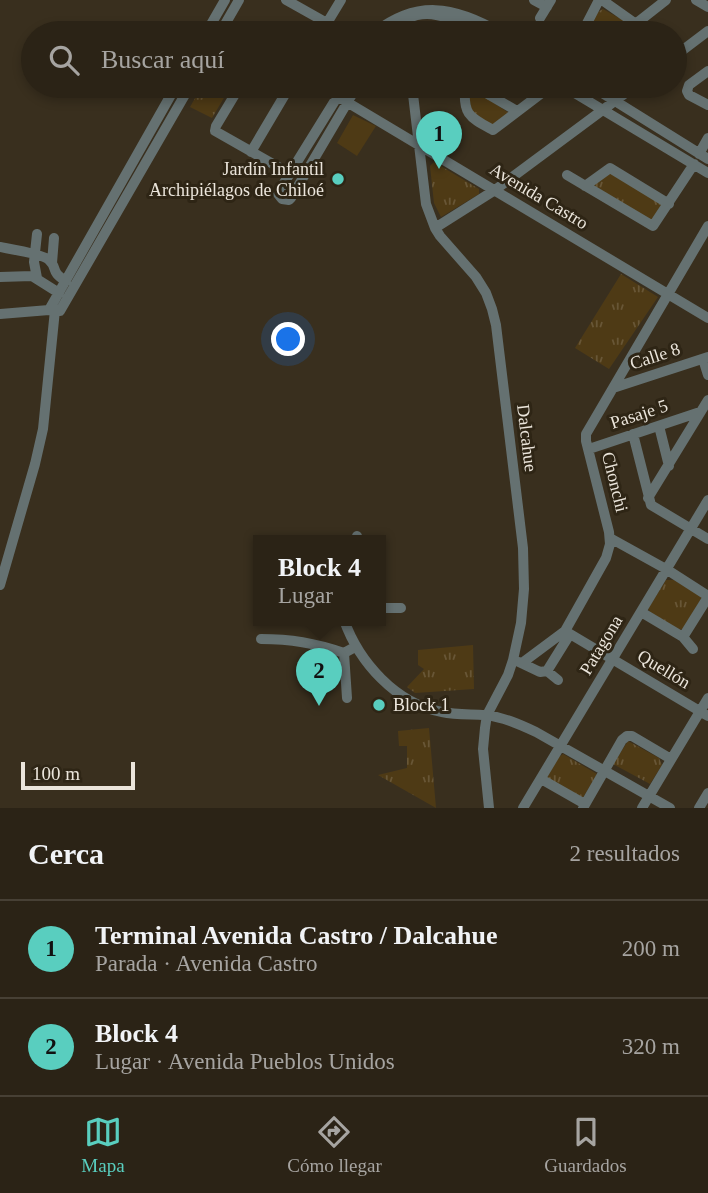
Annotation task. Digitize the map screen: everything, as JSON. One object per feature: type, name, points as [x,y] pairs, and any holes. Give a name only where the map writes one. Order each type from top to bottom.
[{"type":"street","points":[[223,21],[225,0]]},
{"type":"street","points":[[227,21],[239,0]]},
{"type":"street","points":[[286,0],[314,21]]},
{"type":"street","points":[[328,21],[341,0]]},
{"type":"street","points":[[534,0],[549,3],[540,18]]},
{"type":"street","points":[[587,21],[601,0],[633,21]]},
{"type":"street","points":[[639,21],[666,0]]},
{"type":"street","points":[[696,0],[708,7]]},
{"type":"street","points":[[385,21],[403,6],[424,1],[445,4],[480,21]]},
{"type":"street","points":[[403,6],[404,20],[428,14],[441,15],[456,21]]},
{"type":"street","points":[[687,47],[708,32]]},
{"type":"street","points":[[708,71],[687,88],[688,93],[708,105]]},
{"type":"street","points":[[0,585],[43,429],[59,293],[169,98]]},
{"type":"street","points":[[55,310],[183,98]]},
{"type":"street","points":[[233,98],[215,131],[289,173]]},
{"type":"street","points":[[251,152],[283,98]]},
{"type":"street","points":[[340,98],[289,173],[279,197],[285,200],[291,198],[341,98]]},
{"type":"street","name":"Avenida Castro","points":[[349,98],[419,145],[708,318]]},
{"type":"street","name":"Dalcahue","points":[[413,98],[426,205],[435,228],[486,293],[496,325],[523,548],[524,589],[521,622],[513,644],[518,662],[487,715],[483,749],[489,808]]},
{"type":"street","points":[[465,98],[471,118],[493,130],[535,98]]},
{"type":"street","points":[[495,98],[517,111]]},
{"type":"street","points":[[584,98],[700,159]]},
{"type":"street","points":[[612,98],[700,159],[708,173]]},
{"type":"street","points":[[435,228],[495,190],[618,98]]},
{"type":"street","points":[[567,176],[653,226],[700,159],[708,138]]},
{"type":"street","points":[[585,186],[610,168],[669,204]]},
{"type":"street","name":"Chonchi","points":[[518,662],[567,632],[604,563],[610,538],[586,434],[708,226]]},
{"type":"street","points":[[34,277],[37,234]]},
{"type":"street","points":[[52,264],[54,238]]},
{"type":"street","points":[[0,247],[46,257],[56,274],[66,281]]},
{"type":"street","points":[[0,277],[34,277],[59,293]]},
{"type":"street","points":[[0,314],[55,310]]},
{"type":"street","points":[[705,358],[708,375]]},
{"type":"street","name":"Calle 8","points":[[613,388],[705,358]]},
{"type":"street","points":[[648,498],[708,400]]},
{"type":"street","name":"Pasaje 5","points":[[589,449],[700,412]]},
{"type":"street","points":[[659,426],[669,466]]},
{"type":"street","points":[[633,434],[648,498],[654,507],[708,539]]},
{"type":"street","name":"Patagona","points":[[523,808],[708,500]]},
{"type":"street","points":[[610,538],[708,596],[683,637]]},
{"type":"street","points":[[386,608],[401,608]]},
{"type":"street","points":[[641,612],[683,637],[693,649]]},
{"type":"street","points":[[347,626],[355,647],[365,661],[377,674],[415,702],[446,713],[487,715],[514,722],[670,808]]},
{"type":"street","points":[[547,671],[567,632]]},
{"type":"street","name":"Quellón","points":[[567,632],[704,713]]},
{"type":"street","points":[[261,639],[304,642],[344,653],[355,647]]},
{"type":"street","points":[[344,653],[347,698]]},
{"type":"street","points":[[518,662],[540,672],[547,671],[558,680]]},
{"type":"street","points":[[642,808],[671,759],[704,713],[708,698]]},
{"type":"street","points":[[541,779],[584,806],[622,740],[629,735],[671,759]]},
{"type":"street","points":[[699,808],[708,793]]},
{"type":"green space","points":[[603,9],[624,21],[593,21]]},
{"type":"green space","points":[[195,98],[224,98],[212,118],[190,107]]},
{"type":"green space","points":[[470,98],[486,98],[508,113],[495,124],[489,124],[471,111]]},
{"type":"green space","points":[[353,115],[376,126],[357,156],[337,143]]},
{"type":"green space","points":[[434,162],[479,189],[479,194],[441,217],[434,203],[430,166]]},
{"type":"green space","points":[[608,172],[662,203],[654,222],[595,189],[594,182]]},
{"type":"green space","points":[[621,274],[658,297],[609,369],[575,348]]},
{"type":"green space","points":[[666,580],[674,580],[702,597],[683,629],[664,624],[648,609]]},
{"type":"green space","points":[[473,645],[474,689],[415,693],[407,687],[424,669],[418,665],[418,650]]},
{"type":"green space","points":[[429,728],[436,808],[378,775],[407,768],[407,746],[399,746],[398,731]]},
{"type":"green space","points":[[628,741],[659,758],[662,765],[650,784],[613,764]]},
{"type":"green space","points":[[563,754],[597,774],[581,801],[545,781]]},
{"type":"place","name":"Terminal Avenida Castro / Dalcahue","points":[[439,169]]},
{"type":"place","name":"Jardín Infantil Archipiélagos de Chiloé","points":[[338,179]]},
{"type":"place","name":"Block 1","points":[[379,705]]},
{"type":"place","name":"Block 4","points":[[319,706]]}]
